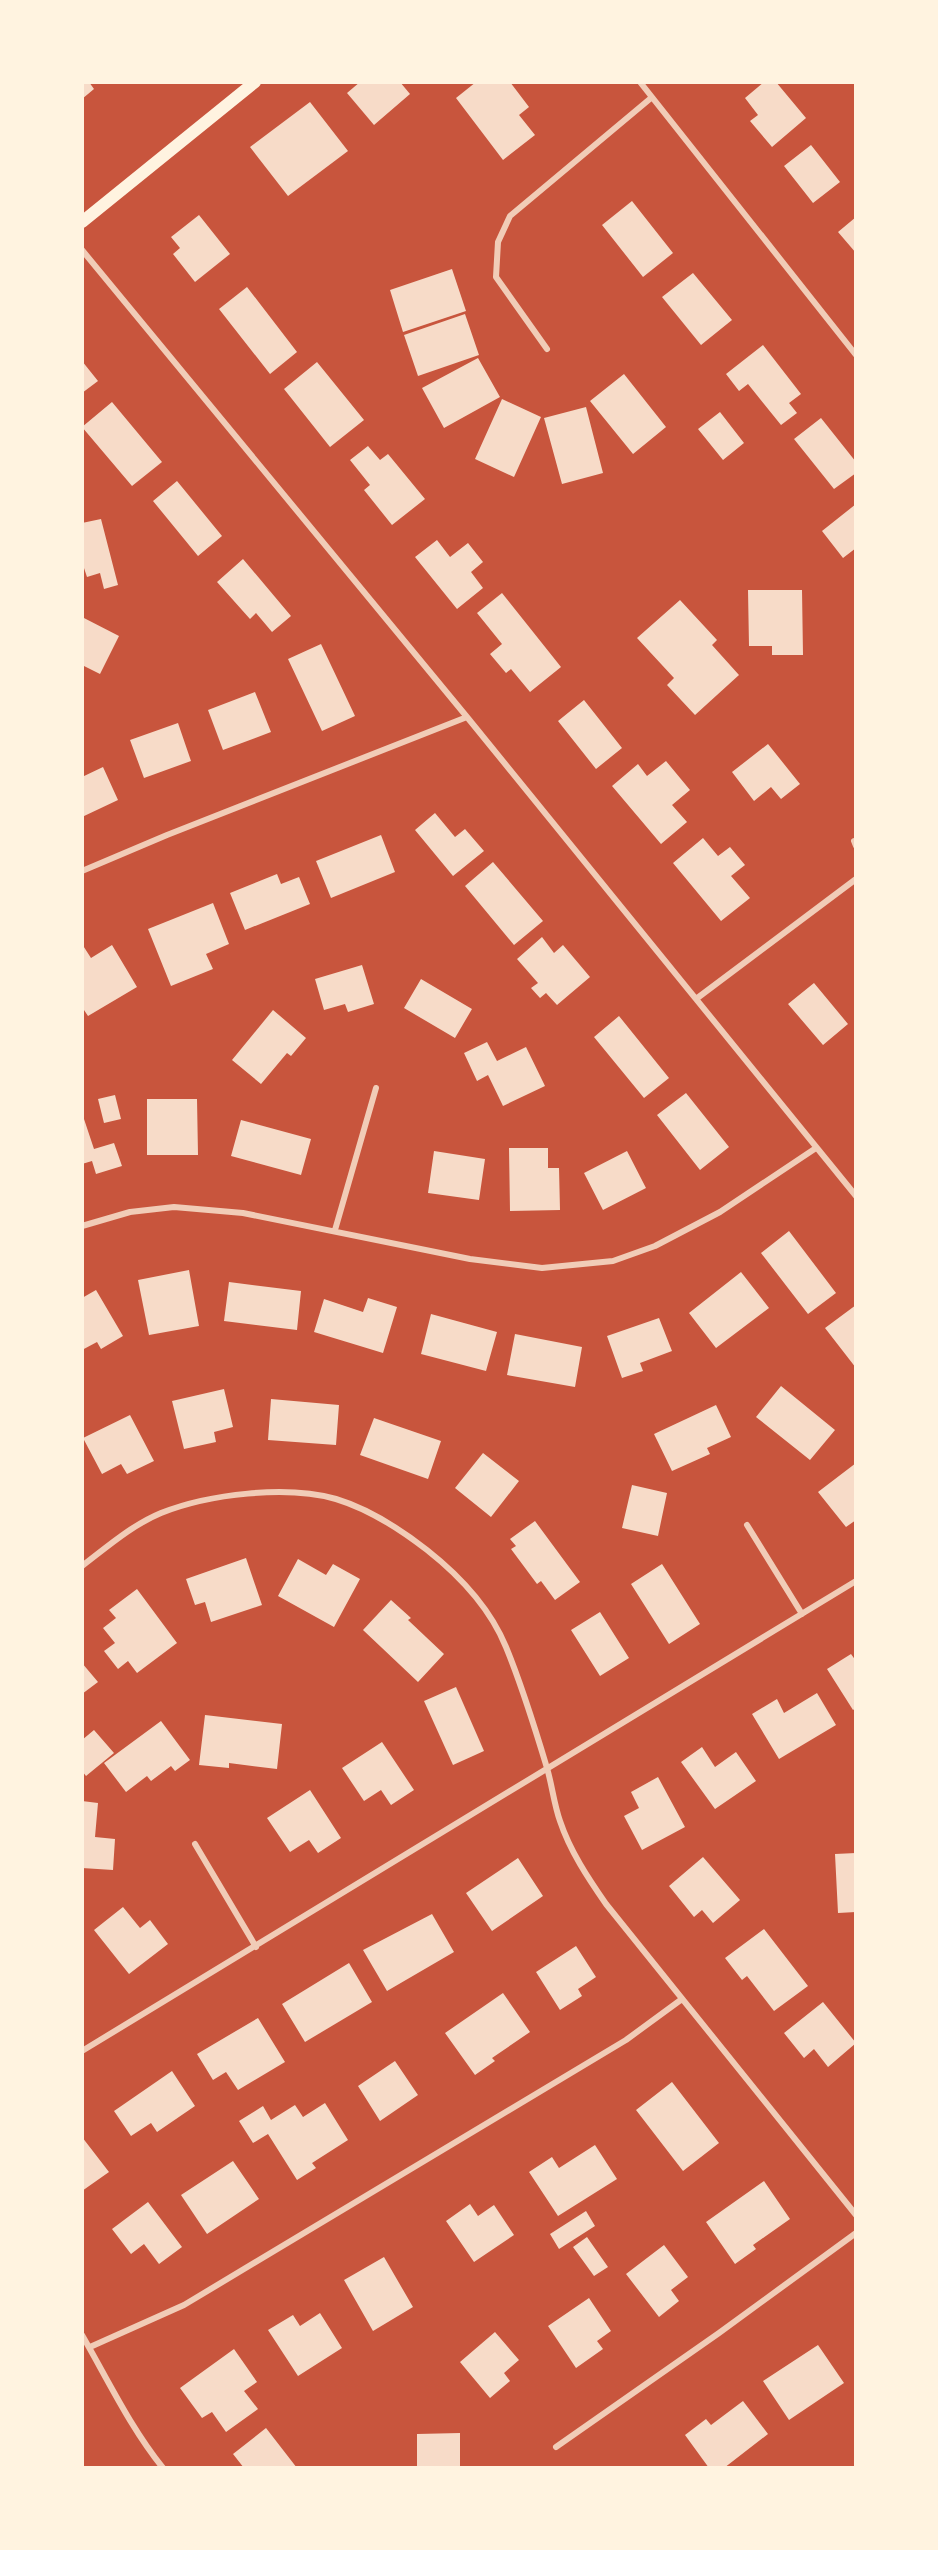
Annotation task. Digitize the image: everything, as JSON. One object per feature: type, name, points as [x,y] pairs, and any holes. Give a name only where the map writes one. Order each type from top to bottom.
[{"type":"main road","points":[[82,222],[255,82]]},
{"type":"street","points":[[640,82],[855,355]]},
{"type":"street","points":[[547,349],[496,277],[498,242],[510,216],[651,98]]},
{"type":"street","points":[[82,250],[467,717],[855,1196]]},
{"type":"street","points":[[82,871],[167,835],[467,717]]},
{"type":"street","points":[[696,999],[855,879]]},
{"type":"street","points":[[335,1230],[376,1088]]},
{"type":"street","points":[[82,1226],[130,1212],[174,1207],[243,1213],[470,1259],[542,1268],[613,1261],[655,1246],[720,1212],[816,1148]]},
{"type":"street","points":[[82,1566],[124,1534],[160,1514],[234,1494],[290,1493],[335,1499],[368,1512],[406,1534],[453,1571],[488,1614],[506,1647],[547,1770],[560,1822],[580,1866],[606,1904],[855,2215]]},
{"type":"street","points":[[747,1525],[802,1614]]},
{"type":"street","points":[[82,2051],[855,1581]]},
{"type":"street","points":[[195,1844],[256,1947]]},
{"type":"street","points":[[90,2347],[184,2305],[626,2040],[682,1999]]},
{"type":"street","points":[[556,2447],[719,2333],[855,2233]]},
{"type":"street","points":[[82,2335],[148,2450],[163,2468]]},
{"type":"building","points":[[82,82],[89,82],[94,89],[82,99]]},
{"type":"building","points":[[360,82],[400,82],[410,94],[374,125],[347,93]]},
{"type":"building","points":[[476,82],[510,82],[529,107],[519,115],[535,135],[503,160],[456,98]]},
{"type":"building","points":[[764,82],[776,82],[806,118],[772,147],[750,121],[758,115],[745,98]]},
{"type":"building","points":[[310,102],[348,151],[288,196],[250,147]]},
{"type":"building","points":[[811,145],[840,182],[813,203],[784,166]]},
{"type":"building","points":[[632,201],[673,253],[643,277],[602,225]]},
{"type":"building","points":[[199,215],[230,254],[195,282],[173,254],[180,248],[171,237]]},
{"type":"building","points":[[856,217],[856,253],[838,232]]},
{"type":"building","points":[[452,269],[466,311],[403,332],[390,290]]},
{"type":"building","points":[[693,273],[732,320],[701,345],[662,297]]},
{"type":"building","points":[[247,287],[297,352],[270,374],[219,309]]},
{"type":"building","points":[[465,314],[479,355],[418,376],[404,335]]},
{"type":"building","points":[[763,345],[801,394],[789,403],[797,413],[781,425],[748,384],[739,391],[726,374]]},
{"type":"building","points":[[478,358],[500,397],[444,428],[422,388]]},
{"type":"building","points":[[82,361],[98,381],[82,393]]},
{"type":"building","points":[[317,362],[364,420],[330,447],[284,389]]},
{"type":"building","points":[[624,374],[666,427],[633,454],[590,401]]},
{"type":"building","points":[[502,399],[541,417],[514,477],[475,459]]},
{"type":"building","points":[[112,402],[162,462],[132,486],[82,427]]},
{"type":"building","points":[[586,407],[603,473],[562,484],[544,418]]},
{"type":"building","points":[[720,412],[744,443],[723,460],[698,429]]},
{"type":"building","points":[[821,418],[856,462],[856,473],[834,489],[794,439]]},
{"type":"building","points":[[368,446],[380,460],[388,454],[425,499],[392,525],[364,490],[370,485],[350,460]]},
{"type":"building","points":[[177,481],[222,536],[198,556],[153,501]]},
{"type":"building","points":[[856,504],[856,548],[843,558],[822,531]]},
{"type":"building","points":[[101,519],[118,585],[104,589],[100,573],[87,577],[82,562],[82,523]]},
{"type":"building","points":[[437,540],[450,557],[468,543],[483,562],[471,572],[483,588],[457,609],[415,557]]},
{"type":"building","points":[[243,559],[291,616],[272,632],[256,613],[250,619],[217,582]]},
{"type":"building","points":[[748,590],[802,590],[803,655],[772,655],[772,646],[749,646]]},
{"type":"building","points":[[502,593],[561,667],[530,692],[511,669],[506,673],[490,654],[502,644],[477,613]]},
{"type":"building","points":[[680,600],[717,640],[712,645],[739,675],[695,715],[667,685],[674,678],[637,638]]},
{"type":"building","points":[[82,617],[119,636],[100,674],[82,665]]},
{"type":"building","points":[[321,644],[355,716],[322,731],[288,659]]},
{"type":"building","points":[[255,692],[271,732],[223,750],[208,710]]},
{"type":"building","points":[[584,700],[622,748],[596,769],[558,721]]},
{"type":"building","points":[[178,723],[191,761],[144,778],[130,740]]},
{"type":"building","points":[[768,744],[800,784],[781,799],[771,787],[754,801],[732,772]]},
{"type":"building","points":[[666,761],[690,790],[672,805],[687,822],[661,844],[612,786],[638,764],[647,776]]},
{"type":"building","points":[[103,767],[118,800],[82,817],[82,777]]},
{"type":"building","points":[[435,813],[455,837],[465,829],[484,851],[453,876],[415,830]]},
{"type":"building","points":[[381,835],[395,872],[331,898],[316,861]]},
{"type":"building","points":[[703,838],[718,856],[730,847],[745,865],[731,876],[750,898],[721,921],[673,863]]},
{"type":"building","points":[[493,862],[543,921],[514,945],[465,886]]},
{"type":"building","points":[[277,874],[281,884],[299,877],[310,904],[245,930],[230,893]]},
{"type":"building","points":[[213,903],[229,944],[206,954],[213,969],[171,986],[148,929]]},
{"type":"building","points":[[542,937],[554,953],[563,945],[590,977],[557,1005],[546,993],[540,998],[531,988],[538,983],[517,959]]},
{"type":"building","points":[[82,944],[91,958],[112,945],[137,987],[88,1016],[82,1007]]},
{"type":"building","points":[[362,965],[374,1004],[348,1012],[345,1004],[324,1010],[315,979]]},
{"type":"building","points":[[421,979],[472,1009],[455,1038],[404,1008]]},
{"type":"building","points":[[814,983],[848,1024],[823,1045],[788,1004]]},
{"type":"building","points":[[273,1010],[306,1038],[291,1056],[287,1053],[261,1084],[232,1060]]},
{"type":"building","points":[[619,1016],[669,1078],[644,1098],[594,1037]]},
{"type":"building","points":[[487,1042],[497,1061],[526,1047],[545,1086],[503,1106],[488,1075],[477,1081],[464,1053]]},
{"type":"building","points":[[686,1093],[729,1147],[700,1170],[657,1115]]},
{"type":"building","points":[[115,1095],[121,1119],[104,1123],[98,1099]]},
{"type":"building","points":[[147,1099],[197,1099],[198,1155],[147,1155]]},
{"type":"building","points":[[83,1116],[94,1149],[114,1143],[122,1166],[96,1174],[92,1161],[82,1164]]},
{"type":"building","points":[[241,1120],[311,1139],[301,1175],[231,1156]]},
{"type":"building","points":[[509,1148],[548,1148],[548,1168],[559,1168],[560,1210],[510,1211]]},
{"type":"building","points":[[434,1151],[485,1159],[479,1200],[428,1193]]},
{"type":"building","points":[[627,1151],[646,1188],[603,1210],[584,1173]]},
{"type":"building","points":[[789,1231],[836,1293],[808,1314],[761,1253]]},
{"type":"building","points":[[189,1270],[199,1326],[149,1335],[138,1280]]},
{"type":"building","points":[[741,1272],[769,1308],[716,1348],[689,1313]]},
{"type":"building","points":[[229,1282],[301,1291],[297,1330],[224,1321]]},
{"type":"building","points":[[96,1290],[123,1336],[101,1349],[97,1342],[82,1350],[82,1298]]},
{"type":"building","points":[[368,1298],[397,1307],[383,1353],[314,1332],[324,1299],[363,1312]]},
{"type":"building","points":[[856,1305],[856,1368],[825,1328]]},
{"type":"building","points":[[431,1314],[497,1332],[486,1371],[421,1354]]},
{"type":"building","points":[[659,1318],[672,1351],[640,1363],[643,1371],[622,1378],[607,1336]]},
{"type":"building","points":[[515,1334],[582,1347],[575,1387],[507,1375]]},
{"type":"building","points":[[781,1386],[835,1430],[810,1460],[756,1417]]},
{"type":"building","points":[[224,1389],[233,1427],[214,1432],[216,1442],[184,1449],[172,1401]]},
{"type":"building","points":[[271,1399],[339,1405],[336,1445],[268,1440]]},
{"type":"building","points":[[716,1405],[731,1437],[707,1448],[710,1454],[672,1471],[654,1434]]},
{"type":"building","points":[[130,1415],[154,1461],[127,1474],[121,1464],[102,1474],[83,1438]]},
{"type":"building","points":[[374,1418],[441,1441],[428,1479],[360,1455]]},
{"type":"building","points":[[483,1453],[519,1481],[491,1517],[455,1488]]},
{"type":"building","points":[[856,1463],[856,1520],[846,1527],[818,1492]]},
{"type":"building","points":[[632,1485],[667,1493],[658,1536],[622,1528]]},
{"type":"building","points":[[535,1521],[580,1582],[555,1600],[541,1581],[537,1584],[511,1549],[516,1546],[510,1539]]},
{"type":"building","points":[[246,1558],[262,1605],[211,1622],[205,1602],[195,1605],[186,1579]]},
{"type":"building","points":[[298,1559],[326,1575],[333,1564],[360,1579],[334,1627],[278,1596]]},
{"type":"building","points":[[662,1564],[700,1624],[669,1644],[631,1584]]},
{"type":"building","points":[[137,1589],[177,1643],[137,1673],[128,1661],[118,1669],[104,1651],[115,1643],[103,1628],[116,1618],[109,1610]]},
{"type":"building","points":[[391,1600],[411,1618],[408,1620],[444,1654],[418,1682],[363,1630]]},
{"type":"building","points":[[600,1612],[629,1658],[600,1676],[571,1630]]},
{"type":"building","points":[[851,1654],[856,1661],[856,1708],[853,1710],[827,1669]]},
{"type":"building","points":[[82,1663],[98,1682],[82,1694]]},
{"type":"building","points":[[456,1687],[484,1751],[453,1765],[424,1701]]},
{"type":"building","points":[[817,1693],[836,1725],[779,1759],[752,1714],[777,1699],[784,1713]]},
{"type":"building","points":[[205,1715],[282,1724],[277,1769],[229,1763],[229,1768],[199,1765]]},
{"type":"building","points":[[161,1721],[190,1760],[175,1771],[171,1766],[151,1781],[147,1776],[126,1792],[104,1763]]},
{"type":"building","points":[[94,1730],[114,1753],[86,1776],[82,1771],[82,1740]]},
{"type":"building","points":[[382,1742],[414,1790],[391,1805],[381,1790],[364,1801],[342,1768]]},
{"type":"building","points":[[702,1747],[715,1767],[736,1752],[756,1781],[715,1809],[681,1762]]},
{"type":"building","points":[[658,1777],[685,1827],[642,1850],[624,1816],[639,1808],[631,1792]]},
{"type":"building","points":[[310,1790],[341,1838],[318,1853],[309,1840],[290,1852],[267,1818]]},
{"type":"building","points":[[82,1801],[98,1803],[95,1837],[115,1839],[113,1870],[82,1868]]},
{"type":"building","points":[[856,1853],[856,1912],[838,1913],[835,1854]]},
{"type":"building","points":[[703,1857],[740,1900],[713,1923],[702,1910],[694,1917],[669,1886]]},
{"type":"building","points":[[518,1858],[543,1896],[492,1931],[466,1893]]},
{"type":"building","points":[[123,1907],[140,1928],[150,1920],[168,1944],[129,1974],[94,1930]]},
{"type":"building","points":[[432,1914],[454,1952],[387,1991],[363,1950]]},
{"type":"building","points":[[764,1929],[808,1986],[774,2011],[747,1976],[742,1980],[725,1958]]},
{"type":"building","points":[[576,1946],[596,1977],[578,1989],[582,1996],[560,2010],[536,1972]]},
{"type":"building","points":[[349,1963],[372,2002],[305,2042],[282,2004]]},
{"type":"building","points":[[503,1993],[530,2032],[492,2058],[495,2061],[475,2075],[445,2033]]},
{"type":"building","points":[[823,2002],[856,2043],[828,2067],[814,2049],[804,2058],[784,2033]]},
{"type":"building","points":[[258,2018],[285,2062],[238,2090],[226,2072],[213,2080],[197,2054]]},
{"type":"building","points":[[395,2061],[418,2095],[380,2121],[358,2086]]},
{"type":"building","points":[[172,2071],[195,2106],[157,2132],[151,2123],[131,2136],[114,2111]]},
{"type":"building","points":[[672,2082],[719,2143],[683,2171],[636,2110]]},
{"type":"building","points":[[325,2103],[348,2140],[312,2163],[316,2168],[297,2180],[268,2134],[253,2143],[239,2121],[263,2106],[271,2120],[295,2105],[303,2117]]},
{"type":"building","points":[[82,2137],[109,2172],[82,2191]]},
{"type":"building","points":[[595,2145],[617,2179],[558,2216],[529,2172],[552,2157],[559,2168]]},
{"type":"building","points":[[233,2161],[259,2199],[207,2234],[181,2195]]},
{"type":"building","points":[[764,2181],[790,2219],[753,2245],[756,2249],[735,2264],[706,2222]]},
{"type":"building","points":[[148,2202],[182,2247],[159,2264],[144,2244],[131,2254],[112,2229]]},
{"type":"building","points":[[470,2204],[478,2216],[494,2205],[514,2235],[474,2262],[446,2221]]},
{"type":"building","points":[[586,2211],[595,2226],[559,2249],[550,2234]]},
{"type":"building","points":[[587,2237],[608,2267],[594,2276],[573,2247]]},
{"type":"building","points":[[664,2245],[688,2277],[671,2290],[679,2301],[659,2317],[626,2274]]},
{"type":"building","points":[[384,2257],[413,2307],[373,2331],[344,2280]]},
{"type":"building","points":[[589,2298],[611,2331],[597,2341],[603,2349],[576,2368],[548,2326]]},
{"type":"building","points":[[320,2313],[342,2348],[298,2376],[268,2330],[293,2315],[300,2326]]},
{"type":"building","points":[[495,2332],[519,2360],[504,2373],[510,2381],[490,2398],[460,2362]]},
{"type":"building","points":[[818,2345],[844,2383],[789,2420],[763,2381]]},
{"type":"building","points":[[234,2349],[257,2382],[244,2391],[258,2409],[226,2432],[212,2412],[202,2418],[180,2388]]},
{"type":"building","points":[[743,2401],[768,2434],[724,2468],[709,2468],[685,2435],[706,2419],[711,2425]]},
{"type":"building","points":[[266,2428],[297,2468],[244,2468],[233,2454]]},
{"type":"building","points":[[460,2433],[460,2468],[417,2468],[417,2434]]}]
